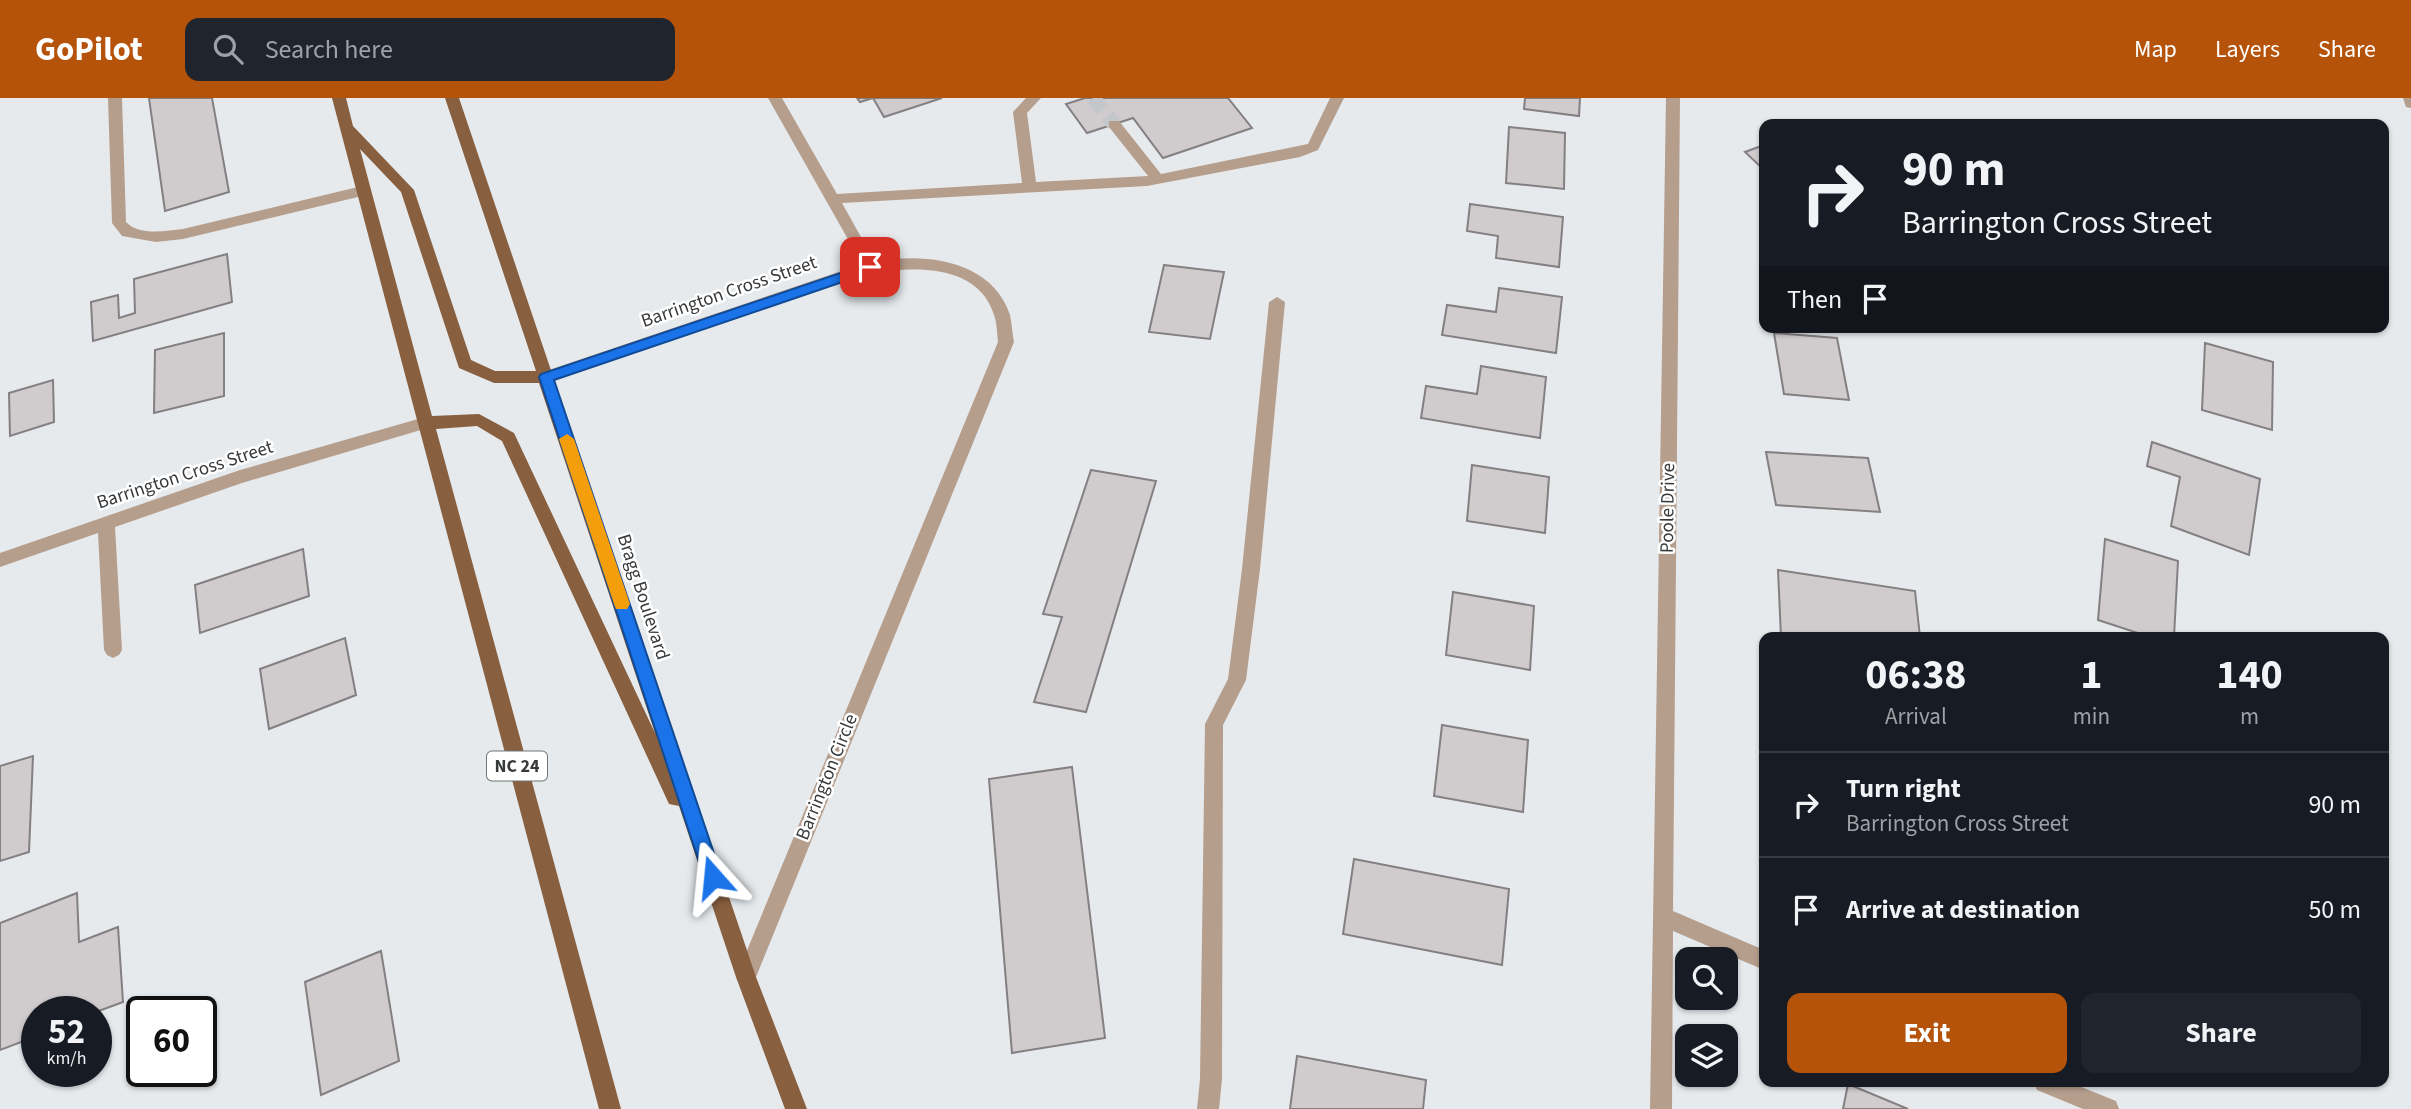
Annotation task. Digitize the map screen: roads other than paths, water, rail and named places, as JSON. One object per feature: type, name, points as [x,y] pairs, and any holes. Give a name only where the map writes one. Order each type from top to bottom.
[{"type":"main road","name":"NC 24","points":[[338,98],[610,1109]]},
{"type":"main road","name":"Bragg Boulevard","points":[[452,98],[746,977],[796,1109]]},
{"type":"main road","points":[[347,128],[407,190],[464,364],[494,377],[546,377]]},
{"type":"main road","points":[[425,423],[479,420],[508,437],[713,877]]},
{"type":"street","points":[[115,98],[119,223],[127,232],[156,237],[183,234],[362,191]]},
{"type":"street","points":[[775,98],[870,267]]},
{"type":"street","points":[[1030,187],[1020,112],[1034,98]]},
{"type":"street","points":[[832,199],[1158,179],[1300,152],[1313,146],[1337,98]]},
{"type":"street","name":"Poole Drive","points":[[1661,1109],[1673,98]]},
{"type":"street","points":[[2410,98],[2411,104]]},
{"type":"street","points":[[1114,124],[1158,179]]},
{"type":"street","name":"Barrington Cross Street","points":[[546,377],[870,267],[913,262],[940,265],[964,273],[983,286],[998,302],[1006,321],[1006,342],[908,578]]},
{"type":"street","points":[[1208,1109],[1211,1079],[1213,724],[1237,680],[1251,569],[1277,302]]},
{"type":"street","name":"Barrington Cross Street","points":[[0,560],[240,477],[425,423]]},
{"type":"street","points":[[106,524],[113,650]]},
{"type":"street","name":"Barrington Circle","points":[[746,977],[908,578]]},
{"type":"street","points":[[1664,917],[1759,958]]},
{"type":"street","points":[[2057,1087],[2108,1109]]},
{"type":"tunnel","points":[[1093,98],[1114,124]]}]
